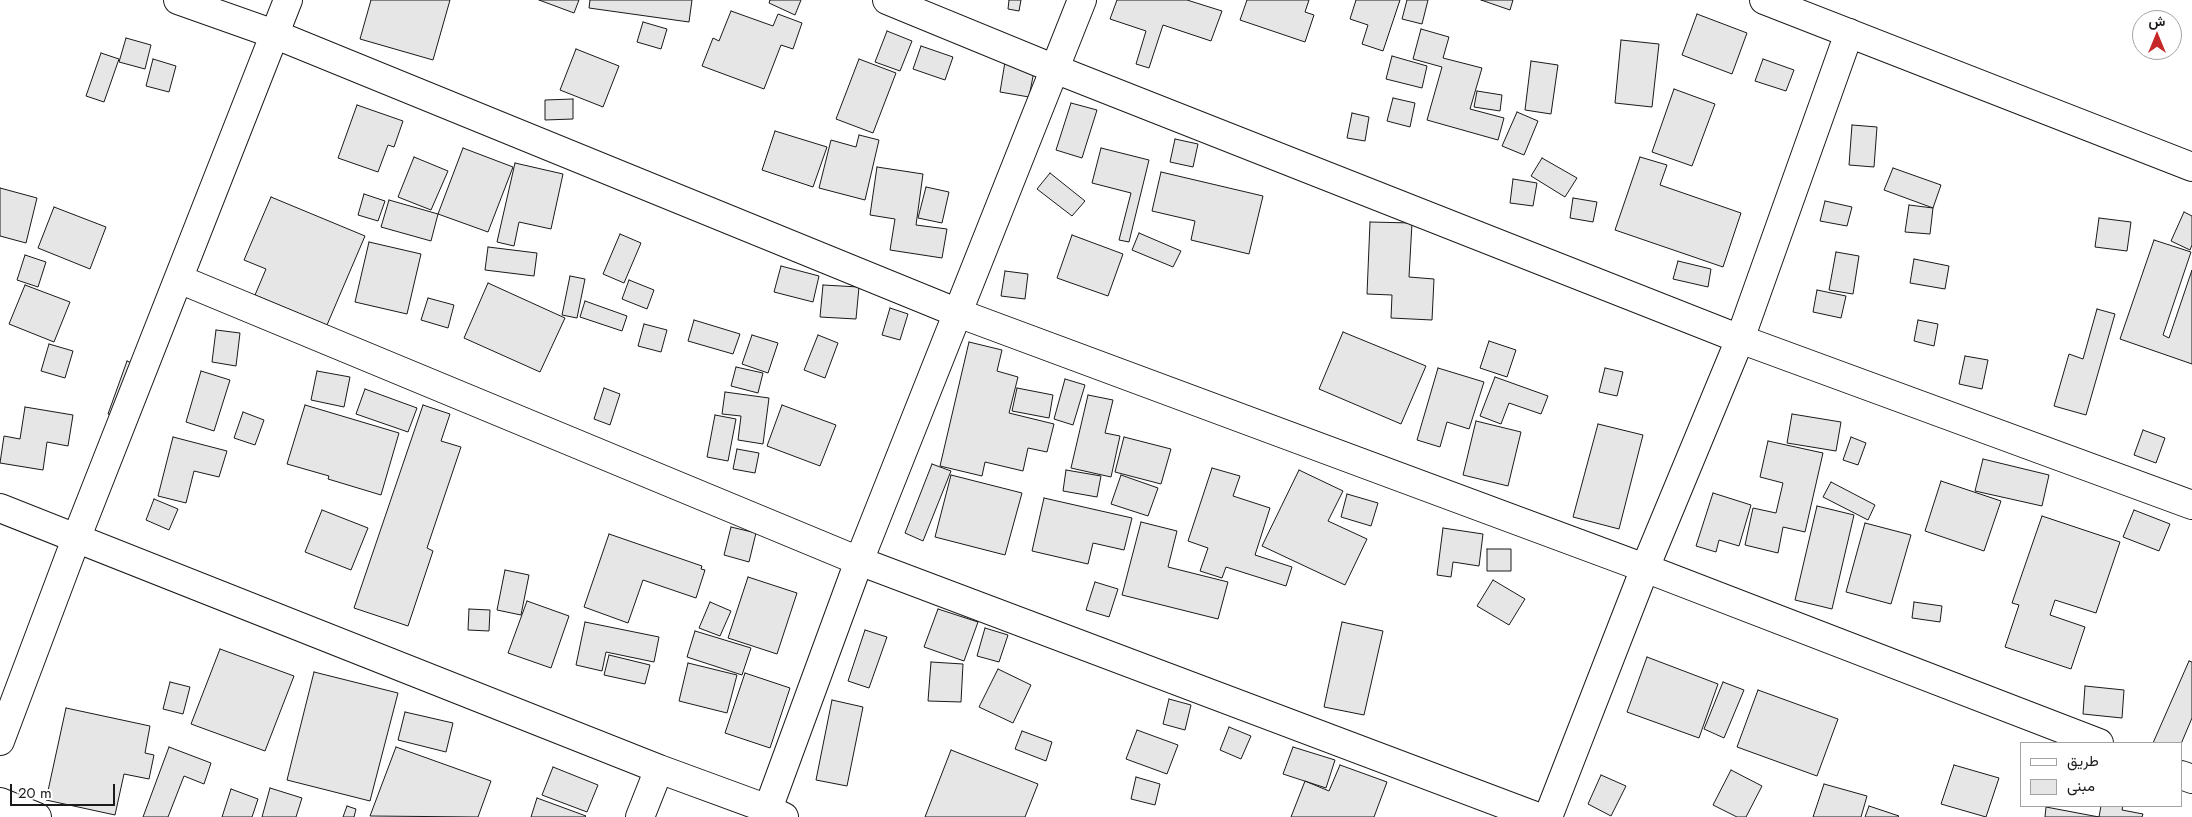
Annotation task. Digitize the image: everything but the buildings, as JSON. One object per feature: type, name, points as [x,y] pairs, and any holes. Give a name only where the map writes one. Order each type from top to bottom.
[{"type":"street","points":[[178,0],[274,34],[958,313],[1645,568],[2096,742]]},
{"type":"street","points":[[0,741],[76,540],[288,0]]},
{"type":"street","points":[[887,0],[1055,69],[1740,339],[2192,504]]},
{"type":"street","points":[[0,508],[76,540],[659,769],[776,813],[859,561],[1082,0]]},
{"type":"street","points":[[1764,0],[2192,167]]},
{"type":"street","points":[[1548,817],[1645,568],[1740,339],[1849,33]]},
{"type":"street","points":[[180,279],[859,561],[1538,817]]},
{"type":"street","points":[[640,817],[659,769]]},
{"type":"street","points":[[0,802],[37,817]]}]
